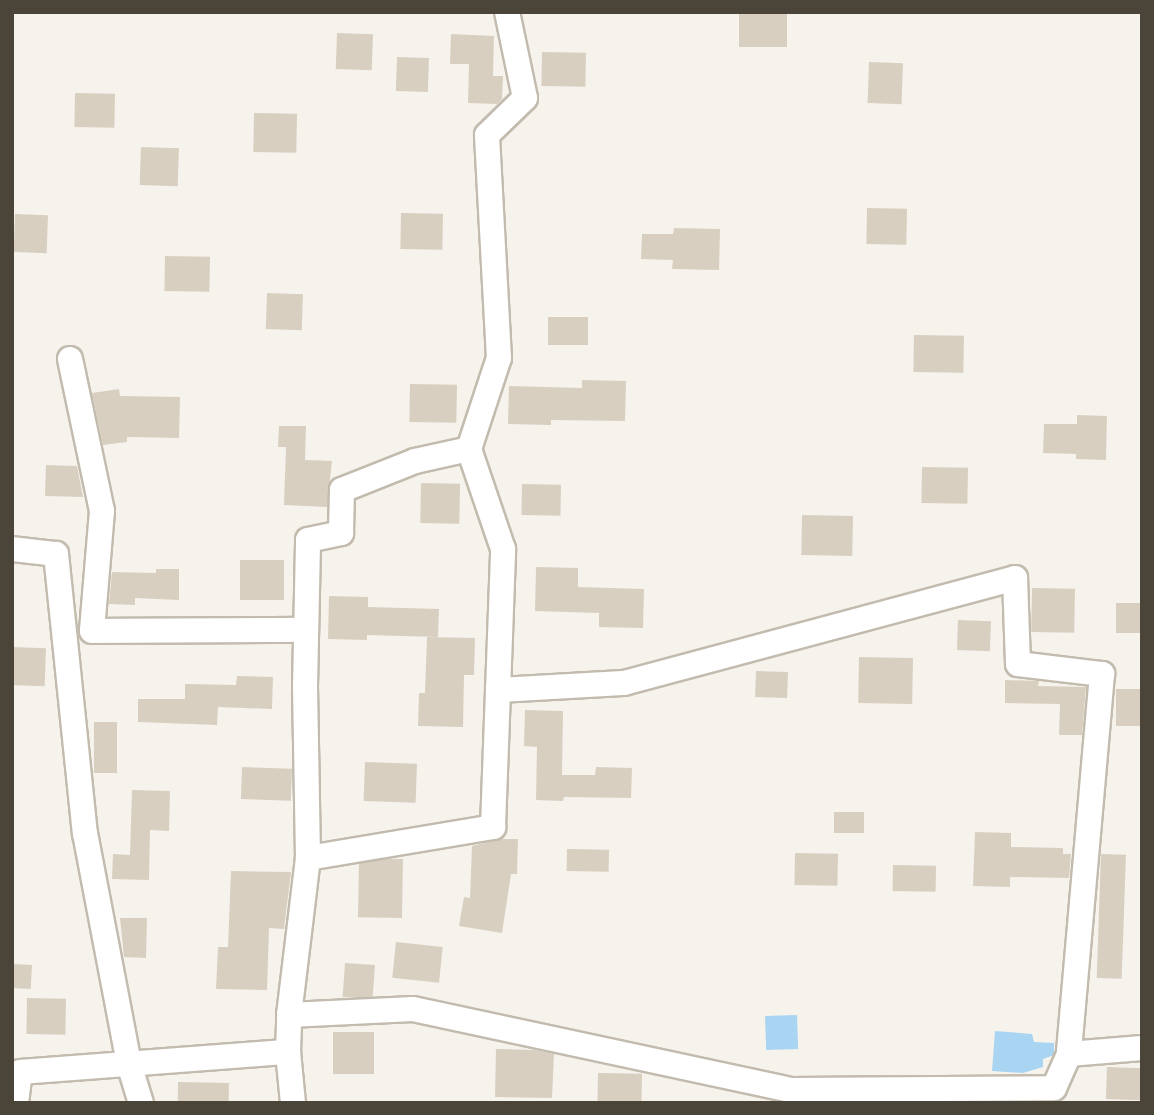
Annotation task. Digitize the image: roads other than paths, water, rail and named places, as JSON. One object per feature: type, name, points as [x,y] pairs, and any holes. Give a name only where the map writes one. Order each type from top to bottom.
[{"type":"street","points":[[308,858],[493,827],[503,549],[469,449],[499,358],[487,135],[525,98],[507,12]]},
{"type":"street","points":[[70,359],[102,511],[92,631],[306,631]]},
{"type":"street","points":[[293,1103],[288,1052],[289,1015],[308,858],[308,540],[341,533],[342,490],[415,461],[469,449]]},
{"type":"street","points":[[12,549],[56,554],[85,833],[129,1064],[141,1103]]},
{"type":"street","points":[[289,1015],[413,1009],[792,1090],[1054,1088],[1069,1054],[1102,674],[1018,664],[1015,578],[624,683],[498,690]]},
{"type":"street","points":[[1069,1054],[1142,1048]]},
{"type":"street","points":[[16,1103],[20,1072],[288,1052]]},
{"type":"water","points":[[797,1015],[798,1049],[766,1050],[765,1016]]},
{"type":"water","points":[[995,1031],[1032,1034],[1034,1042],[1054,1043],[1054,1055],[1043,1059],[1043,1067],[1023,1073],[992,1071]]}]
